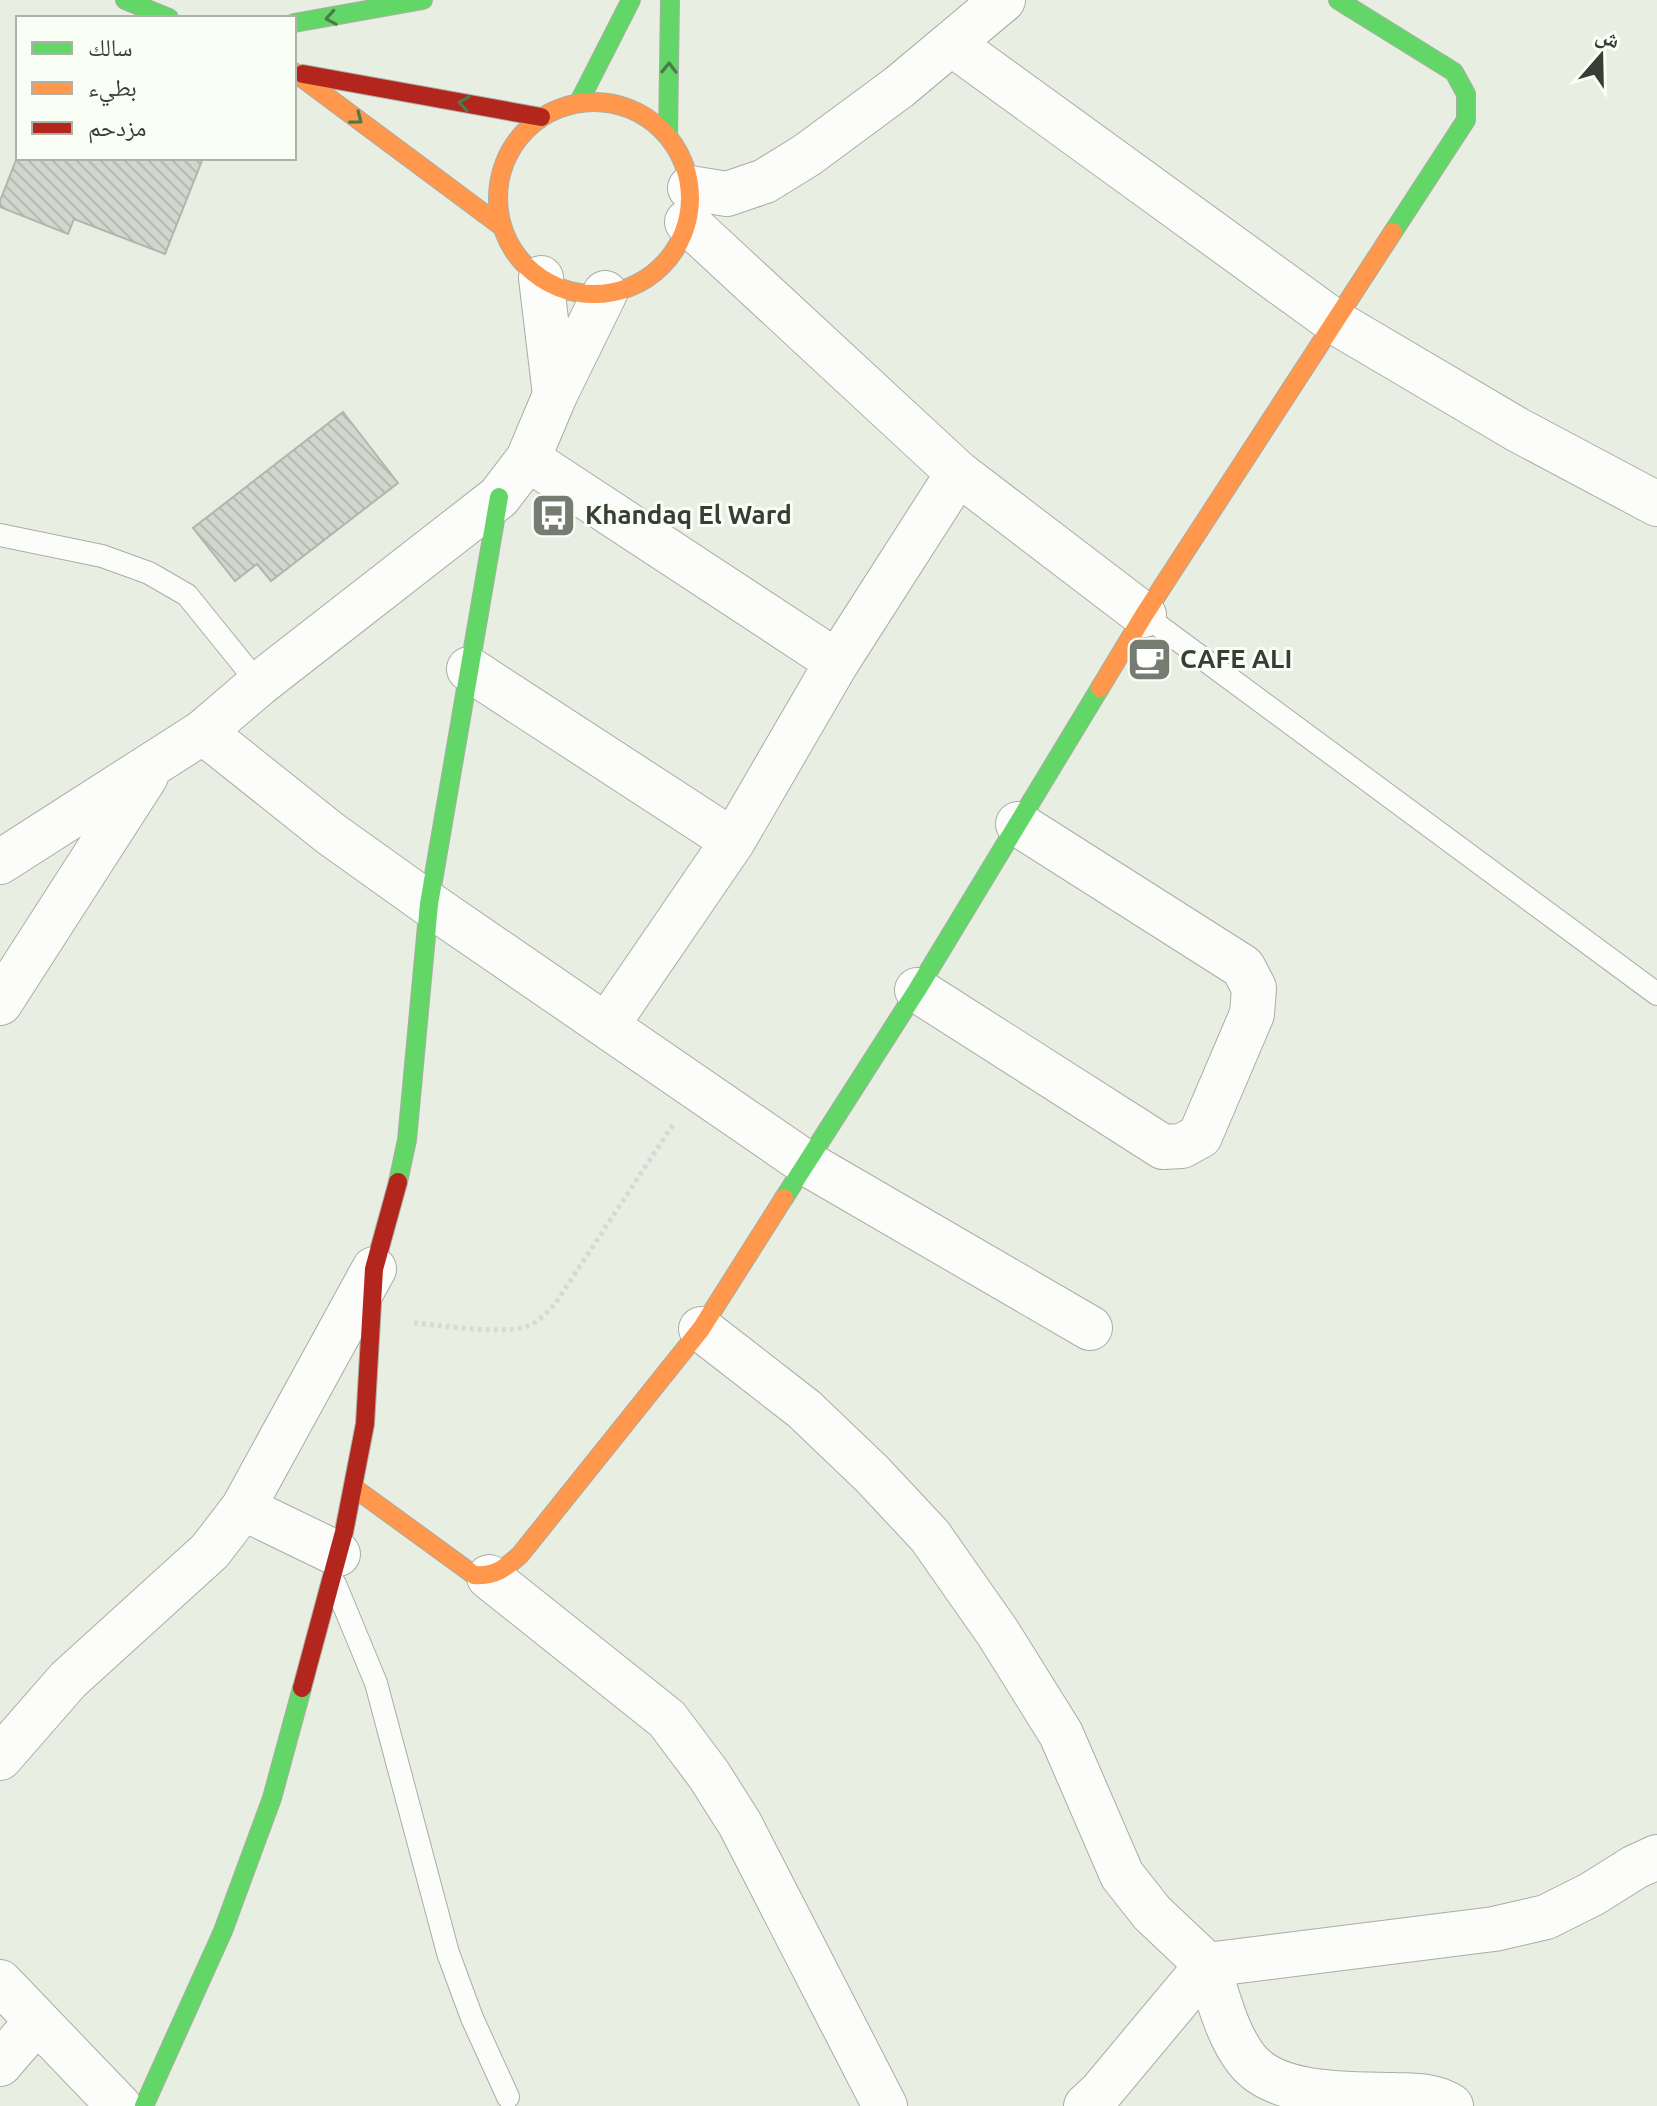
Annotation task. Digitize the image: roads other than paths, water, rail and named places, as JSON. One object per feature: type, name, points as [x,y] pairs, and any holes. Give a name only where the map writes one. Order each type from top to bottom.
[{"type":"street","points":[[125,0],[164,16]]},
{"type":"street","points":[[296,23],[423,0]]},
{"type":"street","points":[[579,102],[631,0]]},
{"type":"street","points":[[668,136],[670,0]]},
{"type":"street","points":[[688,205],[765,181],[818,147],[952,44],[1003,0]]},
{"type":"street","points":[[489,1577],[520,1555],[701,1329],[917,990],[1144,615],[1466,120],[1469,101],[1464,85],[1454,72],[1338,0]]},
{"type":"street","points":[[952,44],[1335,322],[1518,430],[1657,504]]},
{"type":"street","points":[[296,72],[541,117]]},
{"type":"street","points":[[296,73],[501,226]]},
{"type":"street","points":[[579,102],[611,103],[643,115],[668,136],[683,161],[688,205],[676,248],[658,270],[633,286],[605,293],[571,291],[541,278],[523,264],[501,226],[497,195],[503,165],[518,138],[541,117],[579,102]]},
{"type":"street","points":[[688,205],[958,473],[1144,615]]},
{"type":"street","points":[[541,278],[555,395]]},
{"type":"street","points":[[0,862],[203,732],[259,684],[499,497],[528,459],[555,395],[605,293]]},
{"type":"street","points":[[528,459],[837,662]]},
{"type":"street","points":[[607,1025],[733,841],[837,662],[958,473]]},
{"type":"street","points":[[144,2106],[223,1931],[272,1798],[353,1487],[365,1424],[374,1269],[394,1203],[407,1140],[429,904],[499,497]]},
{"type":"street","points":[[469,669],[733,841]]},
{"type":"street","points":[[203,732],[331,834],[806,1163],[1090,1328]]},
{"type":"street","points":[[0,1003],[152,767]]},
{"type":"street","points":[[917,990],[1163,1147],[1182,1146],[1200,1136],[1252,1014],[1254,988],[1243,967],[1018,824]]},
{"type":"street","points":[[0,1758],[68,1680],[210,1551],[243,1508],[374,1269]]},
{"type":"street","points":[[701,1329],[804,1409],[872,1474],[930,1536],[998,1633],[1061,1734],[1122,1875],[1152,1913],[1207,1965],[1234,2038],[1248,2062],[1270,2078],[1326,2100],[1425,2096],[1451,2106]]},
{"type":"street","points":[[353,1487],[474,1575],[489,1577],[667,1719],[740,1824],[885,2106]]},
{"type":"street","points":[[243,1508],[335,1565]]},
{"type":"street","points":[[1086,2106],[1207,1965],[1494,1929],[1546,1917],[1657,1857]]},
{"type":"street","points":[[0,1982],[119,2106]]},
{"type":"street","points":[[0,2064],[37,2021]]},
{"type":"lane","points":[[0,535],[102,556],[149,573],[187,595],[259,684]]},
{"type":"lane","points":[[1144,615],[1657,994]]},
{"type":"lane","points":[[335,1565],[376,1683],[448,1953],[472,2018],[508,2097]]},
{"type":"place","name":"Khandaq El Ward","points":[[554,515]]},
{"type":"place","name":"CAFE ALI","points":[[1149,659]]}]
